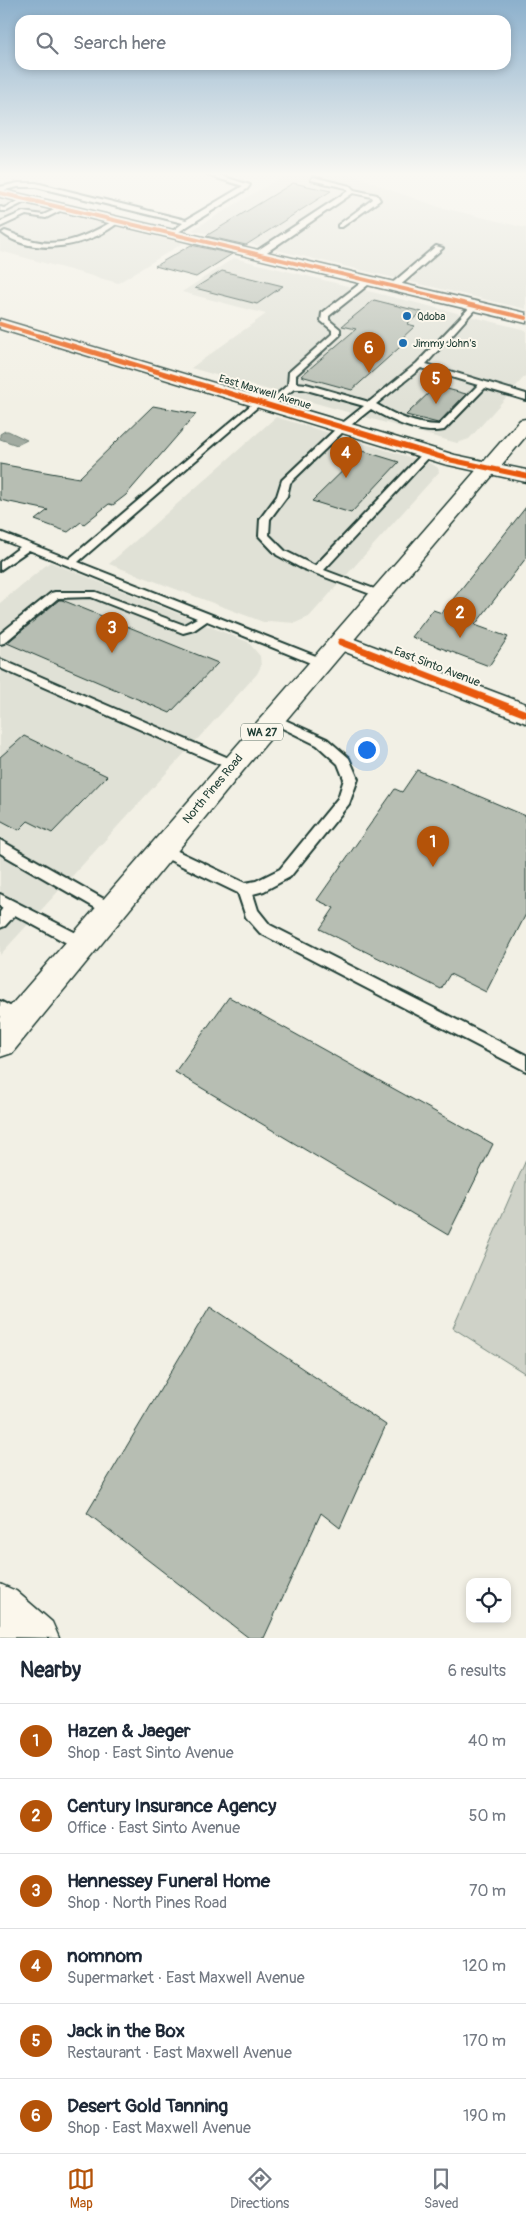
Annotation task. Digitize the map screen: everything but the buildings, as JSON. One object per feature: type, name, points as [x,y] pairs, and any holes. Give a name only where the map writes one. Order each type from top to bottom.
[{"type":"street","points":[[247,251],[526,318]]},
{"type":"street","name":"East Maxwell Avenue","points":[[0,324],[428,453],[526,476]]},
{"type":"street","name":"North Pines Road","points":[[0,1042],[9,1014],[83,944],[233,765],[341,642],[526,424]]},
{"type":"street","name":"East Sinto Avenue","points":[[341,642],[526,714]]},
{"type":"street","points":[[0,1607],[36,1638]]},
{"type":"lane","points":[[258,254],[262,251]]},
{"type":"lane","points":[[393,287],[435,251]]},
{"type":"lane","points":[[292,386],[292,374],[336,335],[336,329],[325,321],[325,316],[369,281]]},
{"type":"lane","points":[[380,595],[317,572],[281,552],[264,536],[265,518],[282,496],[285,482],[344,427],[420,365],[473,306]]},
{"type":"lane","points":[[420,365],[526,397]]},
{"type":"lane","points":[[70,562],[263,403],[292,386],[303,386],[371,405],[391,418],[425,428],[441,428],[484,384]]},
{"type":"lane","points":[[317,572],[428,453]]},
{"type":"lane","points":[[0,534],[322,664]]},
{"type":"lane","points":[[0,567],[28,546]]},
{"type":"lane","points":[[92,594],[110,579]]},
{"type":"lane","points":[[0,640],[55,594],[92,594],[183,630],[190,628],[206,617]]},
{"type":"lane","points":[[0,663],[233,765]]},
{"type":"lane","points":[[162,850],[244,889],[259,888],[285,873],[344,800],[351,779],[344,761],[322,742],[274,719]]},
{"type":"lane","points":[[0,846],[111,910]]},
{"type":"lane","points":[[244,889],[251,914],[265,929],[526,1062]]},
{"type":"lane","points":[[0,922],[6,904],[83,944]]},
{"type":"shaded area","points":[[2,251],[169,251],[118,283]]},
{"type":"shaded area","points":[[283,251],[526,251],[526,309]]},
{"type":"shaded area","points":[[234,258],[526,330],[526,375],[469,439],[457,443],[191,368],[266,314],[182,292]]},
{"type":"shaded area","points":[[276,417],[432,464],[438,468],[439,472],[309,617],[295,623],[269,621],[266,623],[109,564]]},
{"type":"shaded area","points":[[5,431],[27,440],[17,445],[0,439],[0,434]]},
{"type":"shaded area","points":[[50,562],[248,642],[260,656],[261,666],[257,674],[0,955],[0,603]]},
{"type":"shaded area","points":[[526,1160],[526,1374],[453,1328]]},
{"type":"cycle path","points":[[246,251],[526,318]]},
{"type":"cycle path","points":[[0,324],[451,460],[526,476]]},
{"type":"cycle path","points":[[341,642],[526,714]]},
{"type":"place","name":"Qdoba","points":[[407,316]]},
{"type":"place","name":"Jimmy John's","points":[[403,343]]},
{"type":"place","name":"Desert Gold Tanning","points":[[369,373]]},
{"type":"place","name":"Jack in the Box","points":[[436,404]]},
{"type":"place","name":"nomnom","points":[[346,478]]},
{"type":"place","name":"Century Insurance Agency","points":[[460,638]]},
{"type":"place","name":"Hennessey Funeral Home","points":[[112,653]]},
{"type":"place","name":"Hazen & Jaeger","points":[[433,867]]}]
